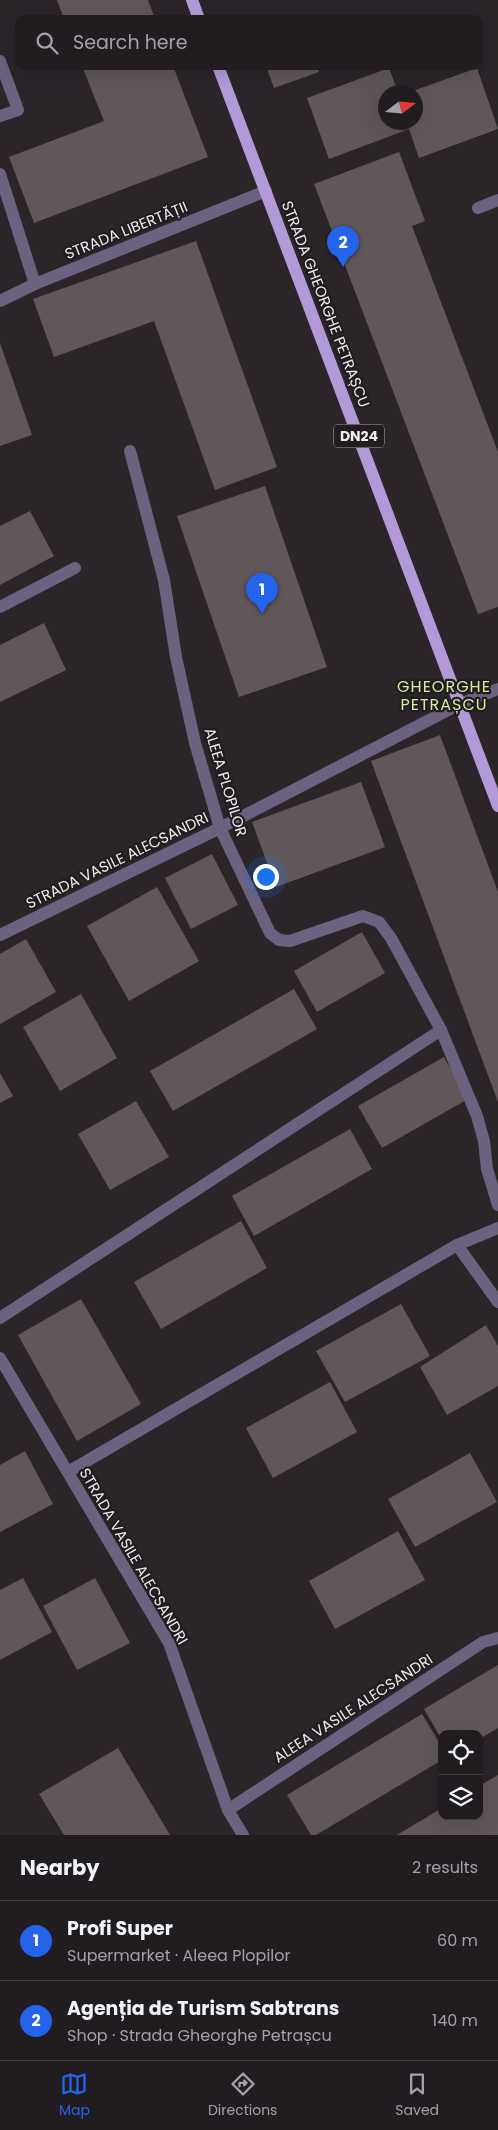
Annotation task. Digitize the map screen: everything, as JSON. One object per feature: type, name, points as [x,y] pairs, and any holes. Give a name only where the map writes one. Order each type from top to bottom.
[{"type":"main road","points":[[192,0],[198,15]]},
{"type":"main road","name":"STRADA GHEORGHE PETRAȘCU","points":[[220,70],[498,806]]},
{"type":"street","points":[[0,61],[18,110],[0,116]]},
{"type":"street","points":[[0,174],[35,284]]},
{"type":"street","name":"STRADA LIBERTĂȚII","points":[[0,302],[35,284],[266,191]]},
{"type":"street","points":[[478,208],[498,200]]},
{"type":"street","name":"ALEEA PLOPILOR","points":[[130,451],[164,580],[176,657],[195,743],[220,828],[270,933],[279,940],[290,941],[363,916],[379,922],[391,938],[441,1030],[477,1116],[484,1141],[487,1169],[498,1205]]},
{"type":"street","points":[[0,607],[75,568]]},
{"type":"street","name":"STRADA VASILE ALECSANDRI","points":[[0,935],[220,828],[460,704],[498,689]]},
{"type":"street","points":[[0,1318],[441,1030]]},
{"type":"street","points":[[68,1472],[457,1245],[498,1228]]},
{"type":"street","points":[[457,1245],[498,1302]]},
{"type":"street","name":"STRADA VASILE ALECSANDRI","points":[[0,1358],[169,1643],[228,1810],[243,1835]]},
{"type":"street","name":"ALEEA VASILE ALECSANDRI","points":[[228,1810],[483,1642],[498,1638]]},
{"type":"building","points":[[57,0],[148,0],[154,15],[63,15]]},
{"type":"building","points":[[84,70],[175,70],[208,157],[34,223],[9,157],[104,121]]},
{"type":"building","points":[[267,70],[318,70],[319,72],[274,88]]},
{"type":"building","points":[[384,70],[390,70],[395,85],[378,85],[378,130],[406,130],[329,159],[307,98]]},
{"type":"building","points":[[471,70],[478,70],[498,129],[419,158],[409,130],[423,130],[423,87]]},
{"type":"building","points":[[399,152],[425,221],[412,226],[498,452],[498,607],[478,614],[314,184]]},
{"type":"building","points":[[196,241],[277,467],[215,490],[154,321],[54,357],[33,299]]},
{"type":"building","points":[[0,343],[32,435],[0,446]]},
{"type":"building","points":[[265,486],[327,667],[239,697],[177,516]]},
{"type":"building","points":[[30,511],[54,556],[0,585],[0,526]]},
{"type":"building","points":[[44,623],[66,670],[0,702],[0,645]]},
{"type":"building","points":[[440,735],[498,892],[498,1102],[371,761]]},
{"type":"building","points":[[361,782],[385,847],[276,887],[252,822]]},
{"type":"building","points":[[212,854],[238,905],[191,929],[165,878]]},
{"type":"building","points":[[157,887],[199,961],[129,1001],[87,926]]},
{"type":"building","points":[[362,932],[385,973],[317,1012],[294,971]]},
{"type":"building","points":[[26,939],[56,992],[0,1024],[0,954]]},
{"type":"building","points":[[294,989],[317,1029],[173,1111],[150,1071]]},
{"type":"building","points":[[81,994],[117,1058],[60,1091],[23,1027]]},
{"type":"building","points":[[444,1057],[468,1099],[382,1148],[358,1106]]},
{"type":"building","points":[[0,1073],[13,1096],[0,1103]]},
{"type":"building","points":[[136,1101],[169,1157],[110,1190],[78,1134]]},
{"type":"building","points":[[350,1129],[372,1169],[254,1236],[232,1196]]},
{"type":"building","points":[[241,1221],[267,1268],[161,1329],[134,1282]]},
{"type":"building","points":[[81,1299],[141,1404],[77,1441],[18,1335]]},
{"type":"building","points":[[401,1304],[430,1356],[345,1402],[316,1351]]},
{"type":"building","points":[[486,1325],[498,1346],[498,1386],[447,1415],[420,1367]]},
{"type":"building","points":[[330,1382],[357,1432],[273,1478],[246,1428]]},
{"type":"building","points":[[25,1451],[53,1504],[0,1532],[0,1465]]},
{"type":"building","points":[[470,1453],[497,1502],[415,1547],[388,1499]]},
{"type":"building","points":[[398,1531],[425,1580],[335,1629],[309,1581]]},
{"type":"building","points":[[23,1578],[52,1632],[0,1660],[0,1590]]},
{"type":"building","points":[[95,1578],[130,1643],[77,1670],[43,1606]]},
{"type":"building","points":[[498,1665],[498,1728],[483,1737],[483,1730],[438,1730],[438,1733],[424,1709]]},
{"type":"building","points":[[422,1714],[438,1740],[438,1762],[316,1835],[311,1835],[287,1795]]},
{"type":"building","points":[[118,1748],[170,1835],[64,1835],[39,1794]]},
{"type":"building","points":[[498,1775],[498,1835],[397,1835],[438,1810],[438,1820],[483,1820],[483,1784]]},
{"type":"place","name":"Agenția de Turism Sabtrans","points":[[343,267]]},
{"type":"place","name":"Profi Super","points":[[262,614]]},
{"type":"district","name":"GHEORGHE PETRAȘCU","points":[[444,695]]}]
